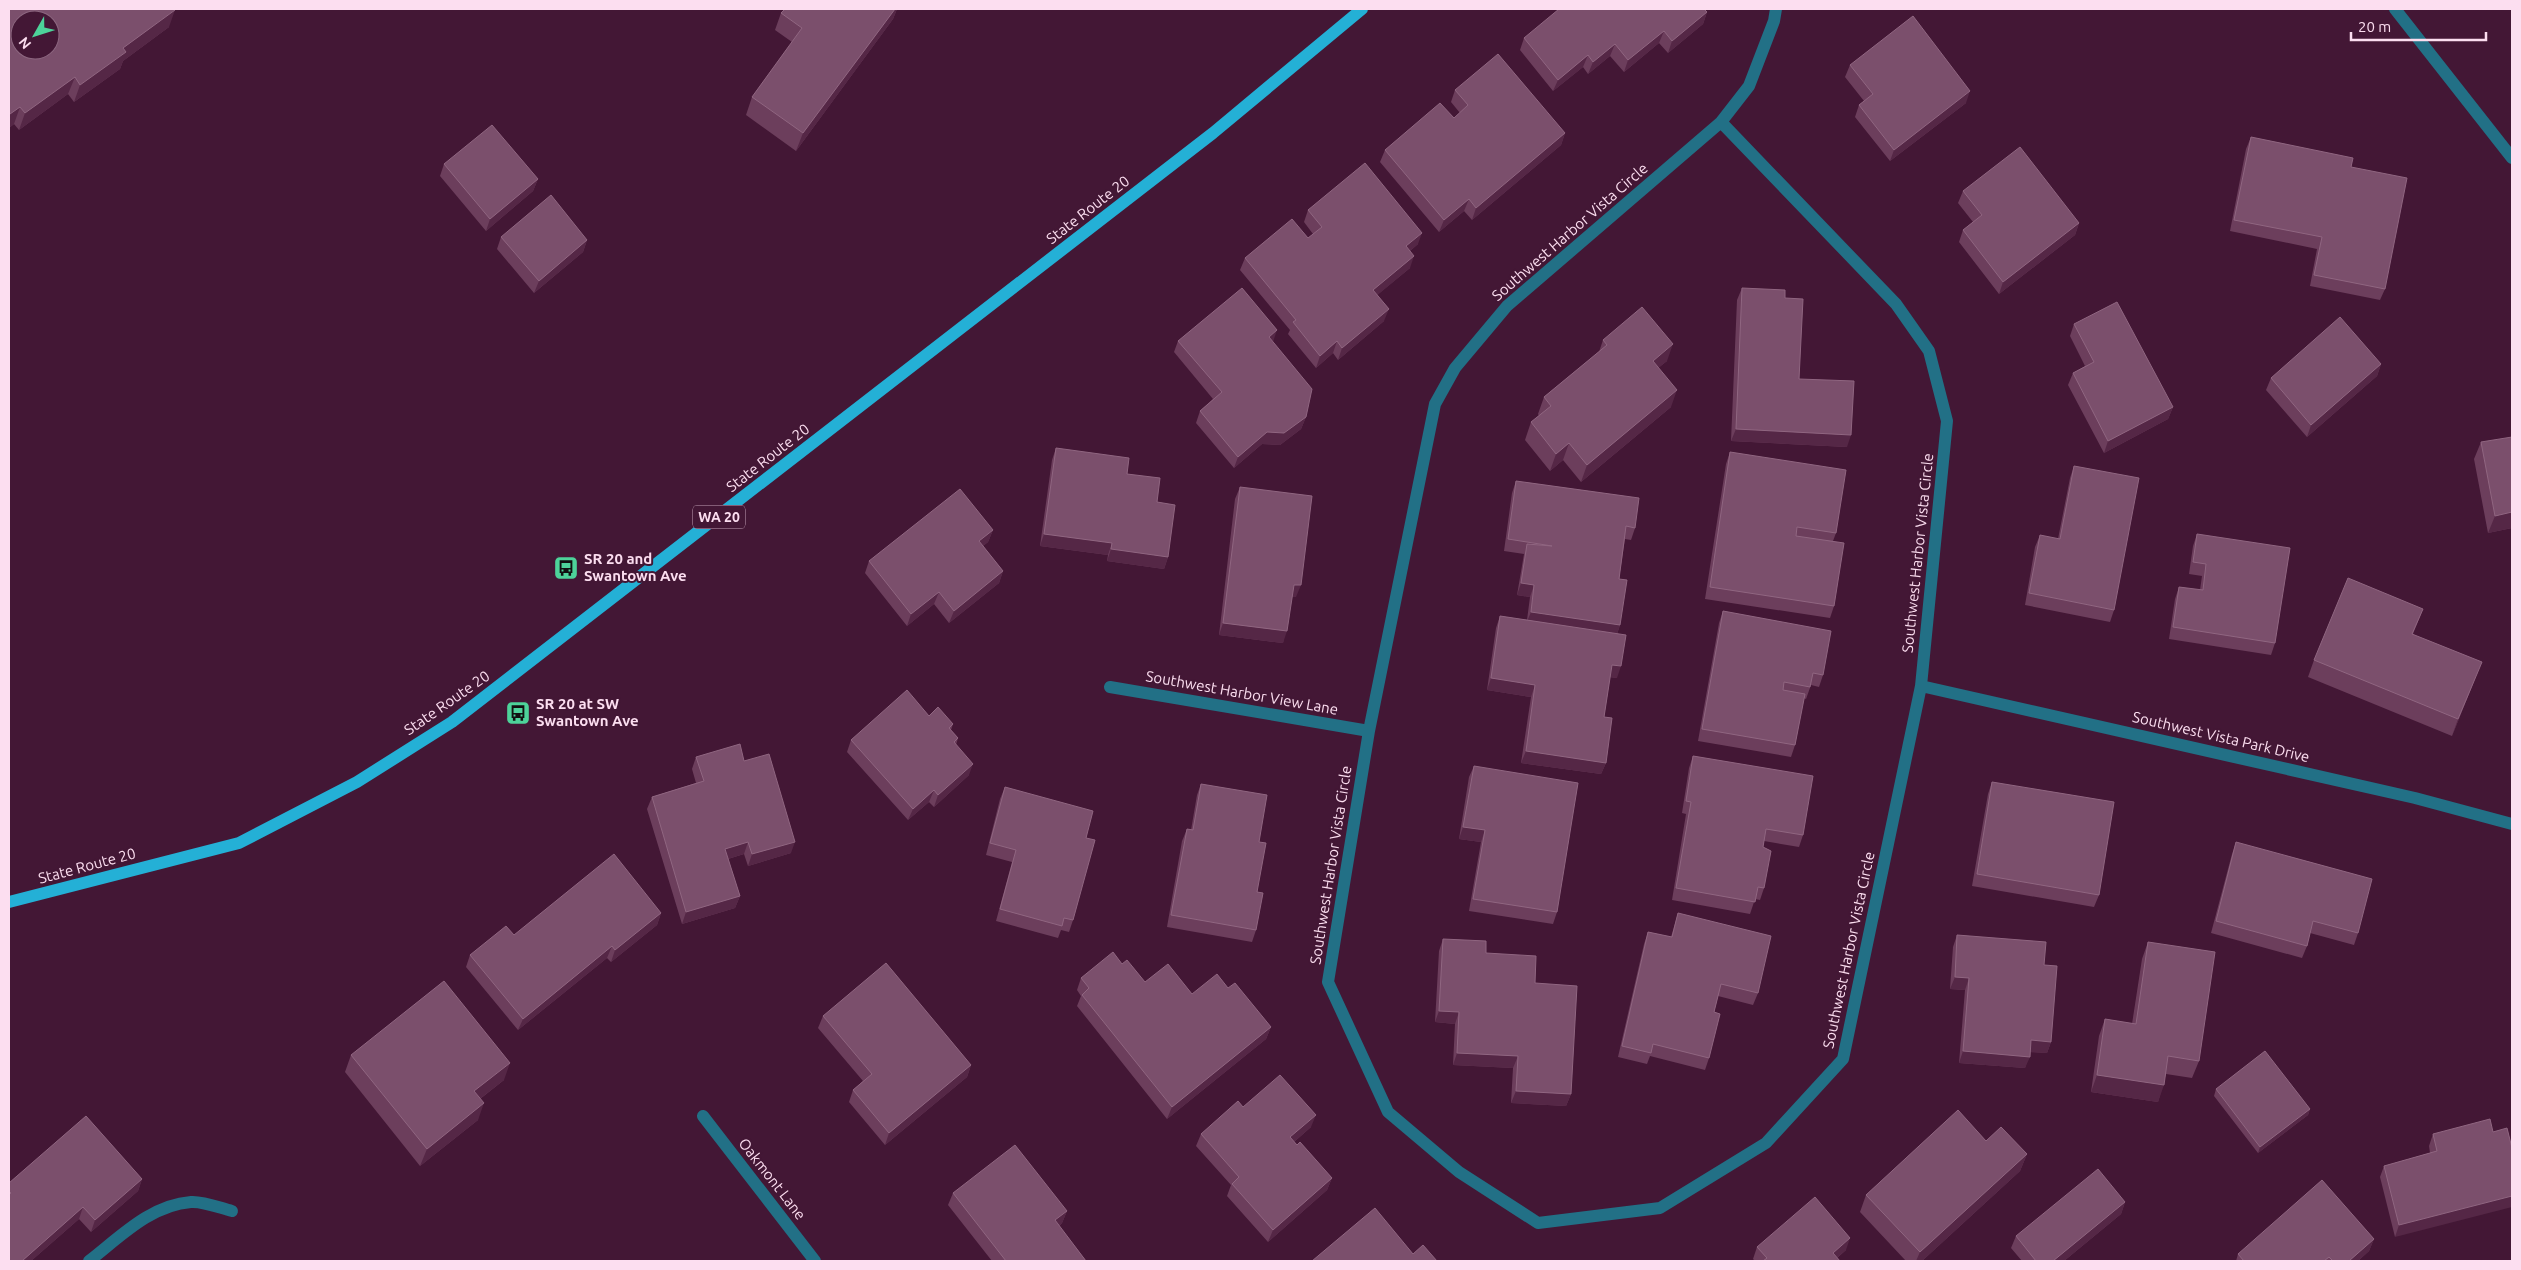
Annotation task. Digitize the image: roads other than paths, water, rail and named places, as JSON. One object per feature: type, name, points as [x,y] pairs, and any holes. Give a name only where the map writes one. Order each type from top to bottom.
[{"type":"main road","name":"State Route 20","points":[[9,902],[239,843],[357,782],[452,722],[1213,133],[1362,9]]},
{"type":"street","name":"Southwest Harbor Vista Circle","points":[[1721,122],[1896,304],[1929,351],[1947,421],[1921,686],[1842,1059],[1766,1143],[1660,1208],[1538,1223],[1459,1172],[1388,1112],[1328,982],[1369,730],[1435,404],[1455,368],[1507,306],[1721,122],[1749,86],[1774,21],[1776,9]]},
{"type":"street","points":[[2395,9],[2512,158]]},
{"type":"street","name":"Southwest Vista Park Drive","points":[[1921,686],[2415,798],[2512,824]]},
{"type":"street","name":"Southwest Harbor View Lane","points":[[1110,687],[1369,730]]},
{"type":"street","name":"Oakmont Lane","points":[[703,1116],[815,1261]]},
{"type":"street","points":[[89,1261],[145,1217],[167,1208],[192,1202],[232,1211]]},
{"type":"place","name":"SR 20 and Swantown Ave","points":[[566,568]]},
{"type":"place","name":"SR 20 at SW Swantown Ave","points":[[518,713]]}]
